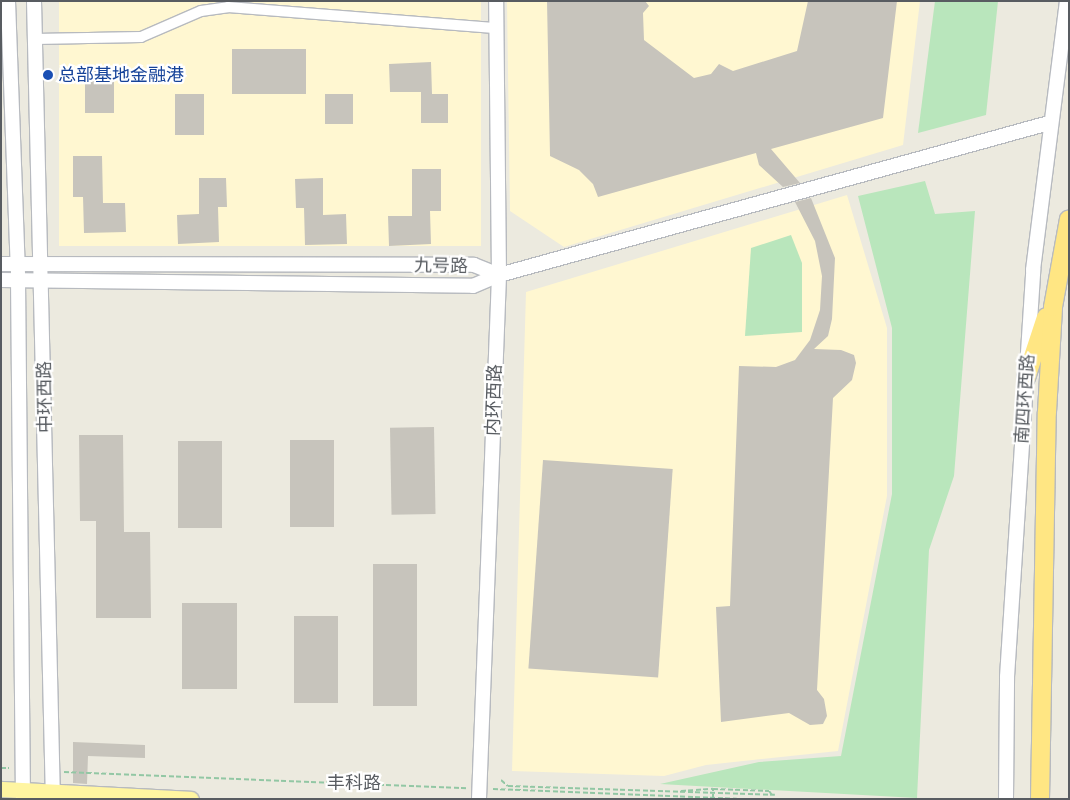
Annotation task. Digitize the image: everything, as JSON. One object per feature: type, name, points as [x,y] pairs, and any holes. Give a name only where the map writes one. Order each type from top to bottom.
[{"type":"highway","name":"南四环西路","points":[[1040,799],[1047,412],[1058,280],[1069,219]]},
{"type":"highway","points":[[1026,378],[1058,280]]},
{"type":"main road","points":[[1,789],[23,794],[191,799]]},
{"type":"street","name":"中环西路","points":[[34,1],[43,265],[53,795]]},
{"type":"street","name":"内环西路","points":[[479,793],[500,275],[496,1]]},
{"type":"street","name":"南四环西路","points":[[1006,799],[1007,677],[1026,378],[1049,123],[1067,1]]},
{"type":"street","name":"中环西路","points":[[6,7],[18,280],[23,794]]},
{"type":"street","points":[[36,39],[141,37],[201,10],[228,7],[496,28]]},
{"type":"street","points":[[500,275],[1049,123]]},
{"type":"street","name":"九号路","points":[[1,264],[474,265],[500,275]]},
{"type":"street","name":"九号路","points":[[1,280],[473,286],[500,275]]},
{"type":"path","points":[[1,768],[22,771]]},
{"type":"path","name":"丰科路","points":[[52,772],[479,793],[737,799]]},
{"type":"path","points":[[501,780],[508,786],[681,792],[774,795],[769,791],[713,789],[681,792]]},
{"type":"path","points":[[713,789],[713,799]]},
{"type":"path","points":[[767,799],[823,799]]},
{"type":"shaded area","points":[[59,1],[481,1],[481,246],[59,246]]},
{"type":"shaded area","points":[[507,1],[920,1],[903,145],[564,247],[510,211]]},
{"type":"shaded area","points":[[847,195],[887,328],[887,496],[838,751],[706,765],[664,776],[512,771],[526,292]]},
{"type":"green space","points":[[935,1],[998,1],[986,115],[918,133]]},
{"type":"green space","points":[[925,181],[935,214],[975,211],[954,476],[929,550],[917,798],[660,784],[759,762],[841,756],[892,494],[892,328],[858,196]]},
{"type":"green space","points":[[791,235],[802,263],[802,332],[745,336],[751,248]]},
{"type":"building","points":[[547,1],[645,1],[649,6],[643,13],[644,40],[694,78],[711,74],[719,64],[733,71],[797,51],[808,1],[897,1],[883,118],[771,149],[800,183],[783,187],[759,165],[756,153],[598,197],[593,184],[579,170],[550,156]]},
{"type":"building","points":[[232,49],[306,49],[306,94],[232,94]]},
{"type":"building","points":[[431,62],[432,94],[448,94],[448,123],[421,123],[421,92],[390,92],[389,64]]},
{"type":"building","points":[[85,71],[114,71],[114,113],[85,113]]},
{"type":"building","points":[[175,94],[204,94],[204,135],[175,135]]},
{"type":"building","points":[[325,94],[353,94],[353,124],[325,124]]},
{"type":"building","points":[[73,156],[102,156],[103,203],[125,203],[126,232],[84,233],[83,197],[73,197]]},
{"type":"building","points":[[412,169],[441,169],[441,211],[430,211],[431,244],[389,246],[388,216],[412,216]]},
{"type":"building","points":[[199,178],[226,178],[227,207],[218,207],[219,242],[178,244],[177,215],[199,214]]},
{"type":"building","points":[[323,178],[323,215],[346,214],[347,244],[305,245],[304,208],[296,208],[295,179]]},
{"type":"building","points":[[811,198],[835,258],[832,319],[828,336],[814,349],[841,350],[854,355],[856,363],[852,380],[833,398],[817,690],[824,699],[827,716],[823,724],[810,725],[789,713],[721,722],[716,607],[730,606],[739,366],[776,367],[795,360],[810,340],[820,310],[822,276],[815,241],[795,202]]},
{"type":"building","points":[[434,427],[436,514],[392,515],[390,428]]},
{"type":"building","points":[[79,435],[123,435],[124,532],[150,532],[151,618],[96,618],[96,521],[80,521]]},
{"type":"building","points":[[290,440],[334,440],[334,527],[290,527]]},
{"type":"building","points":[[178,441],[222,441],[222,528],[178,528]]},
{"type":"building","points":[[543,460],[673,469],[658,678],[528,668]]},
{"type":"building","points":[[373,564],[417,564],[417,706],[373,706]]},
{"type":"building","points":[[182,603],[237,603],[237,689],[182,689]]},
{"type":"building","points":[[294,616],[338,616],[338,703],[294,703]]},
{"type":"building","points":[[73,742],[145,745],[145,758],[88,756],[87,784],[73,783]]},
{"type":"place","name":"总部基地金融港","points":[[48,75]]}]
